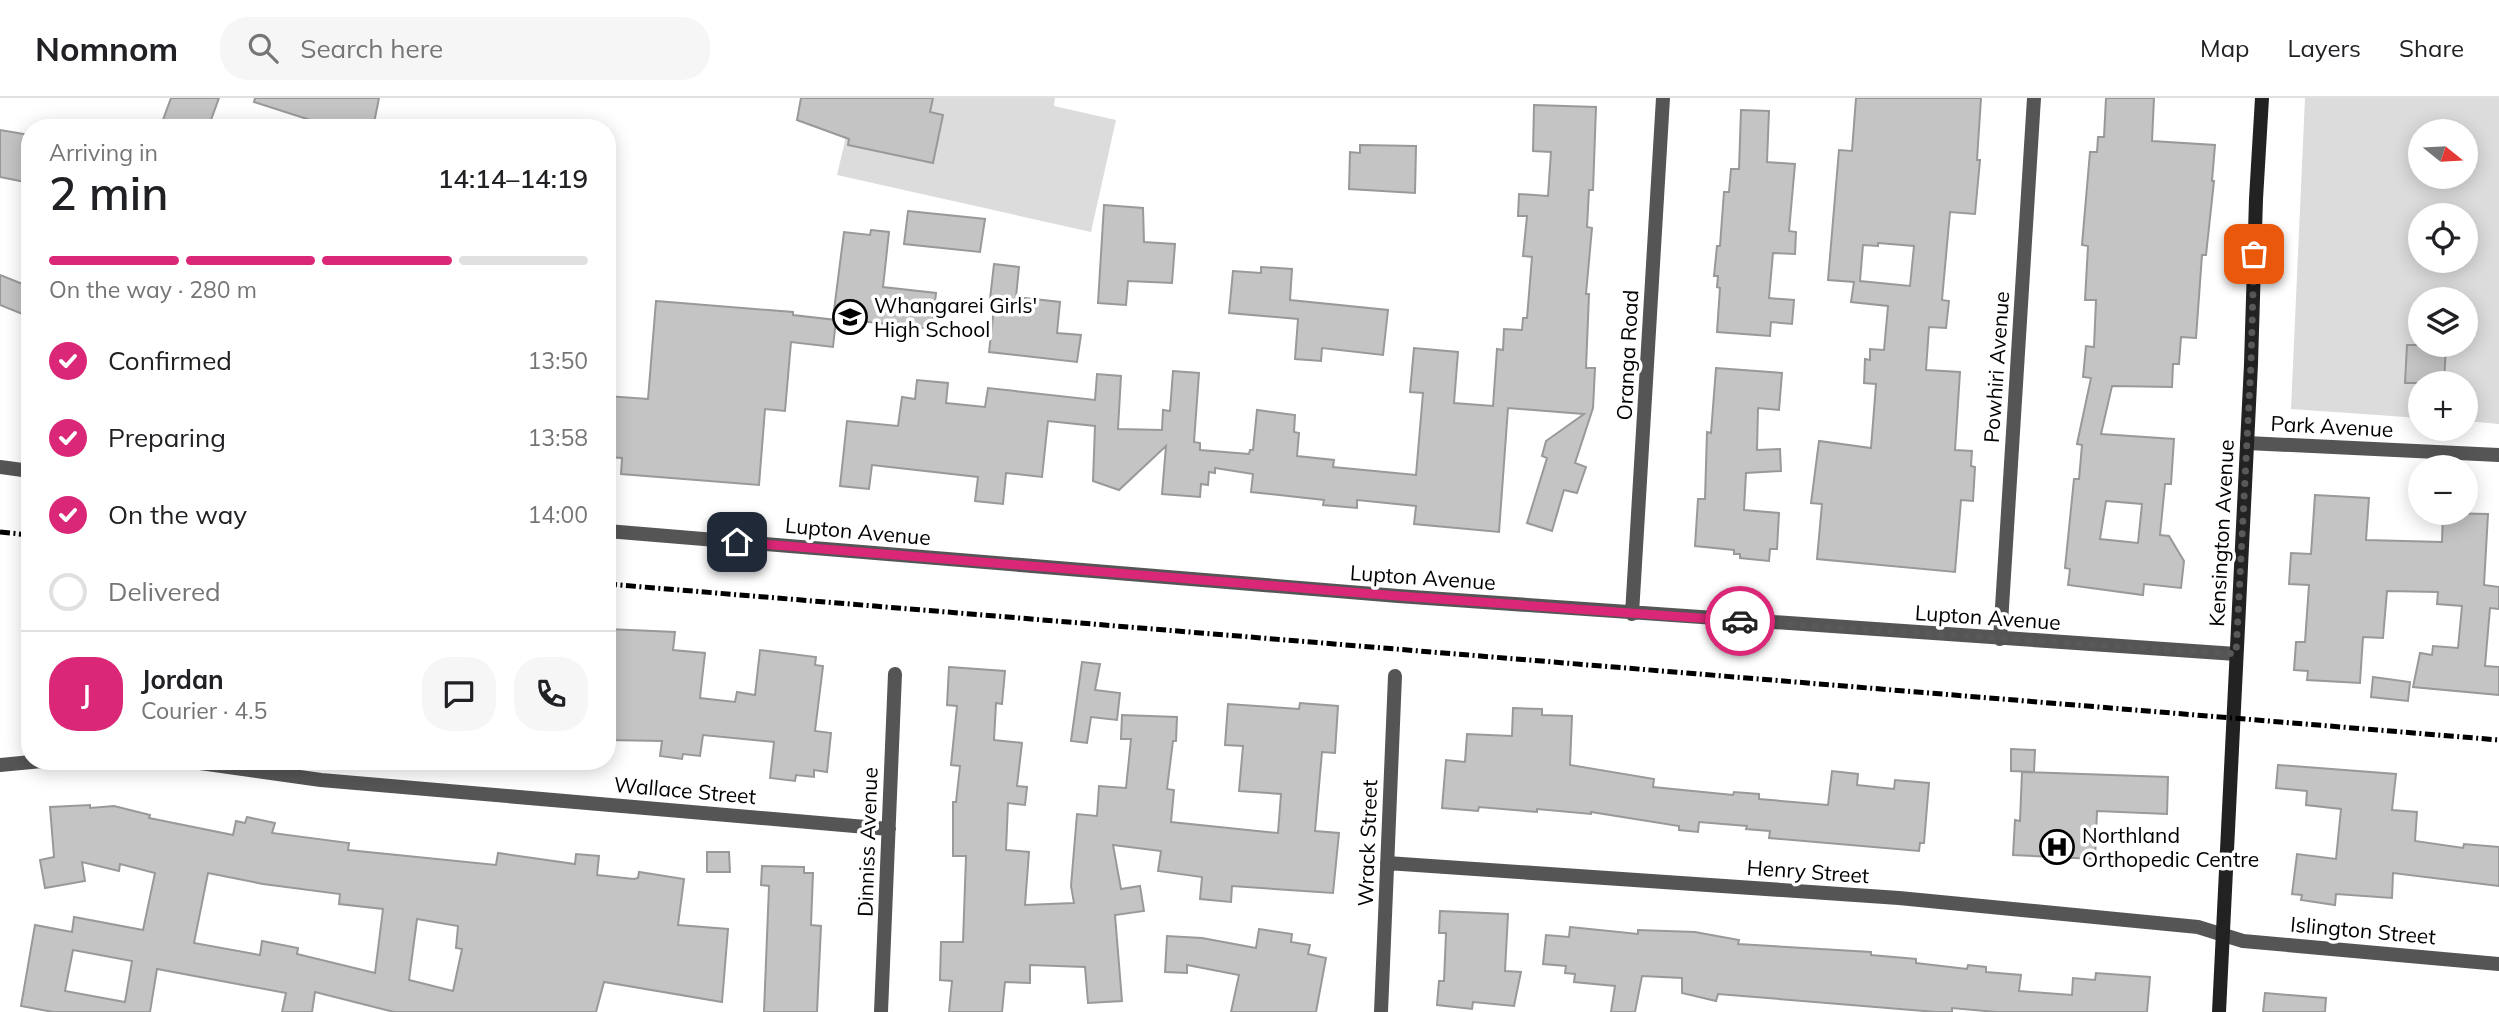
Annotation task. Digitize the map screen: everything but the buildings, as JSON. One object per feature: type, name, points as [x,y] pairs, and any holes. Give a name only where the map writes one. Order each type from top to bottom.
[{"type":"main road","name":"Kensington Avenue","points":[[2219,1012],[2262,98]]},
{"type":"street","name":"Oranga Road","points":[[1632,614],[1663,98]]},
{"type":"street","name":"Powhiri Avenue","points":[[2000,639],[2034,98]]},
{"type":"street","name":"Park Avenue","points":[[2247,443],[2499,455]]},
{"type":"street","points":[[0,467],[21,470]]},
{"type":"street","name":"Lupton Avenue","points":[[616,532],[1632,614],[2236,654]]},
{"type":"street","name":"Dinniss Avenue","points":[[881,1012],[895,674]]},
{"type":"street","name":"Wrack Street","points":[[1381,1012],[1395,676]]},
{"type":"street","points":[[0,765],[21,763]]},
{"type":"street","name":"Wallace Street","points":[[250,770],[321,780],[889,829]]},
{"type":"street","name":"Henry Street","points":[[1387,863],[1899,898],[2198,927],[2224,935]]},
{"type":"street","name":"Islington Street","points":[[2224,935],[2243,941],[2499,964]]},
{"type":"shaded area","points":[[855,98],[1055,98],[1054,106],[1116,120],[1091,232],[837,175]]},
{"type":"shaded area","points":[[2305,98],[2499,98],[2499,424],[2478,422],[2478,371],[2408,371],[2408,417],[2291,409]]},
{"type":"railway","points":[[0,532],[21,534]]},
{"type":"railway","points":[[616,585],[2499,740]]},
{"type":"way so far","points":[[1740,621],[2236,654],[2254,254]]},
{"type":"place","name":"Whangarei Girls' High School","points":[[850,317]]},
{"type":"place","name":"Northland Orthopedic Centre","points":[[2057,847]]},
{"type":"route","points":[[737,542],[1740,621]]}]
